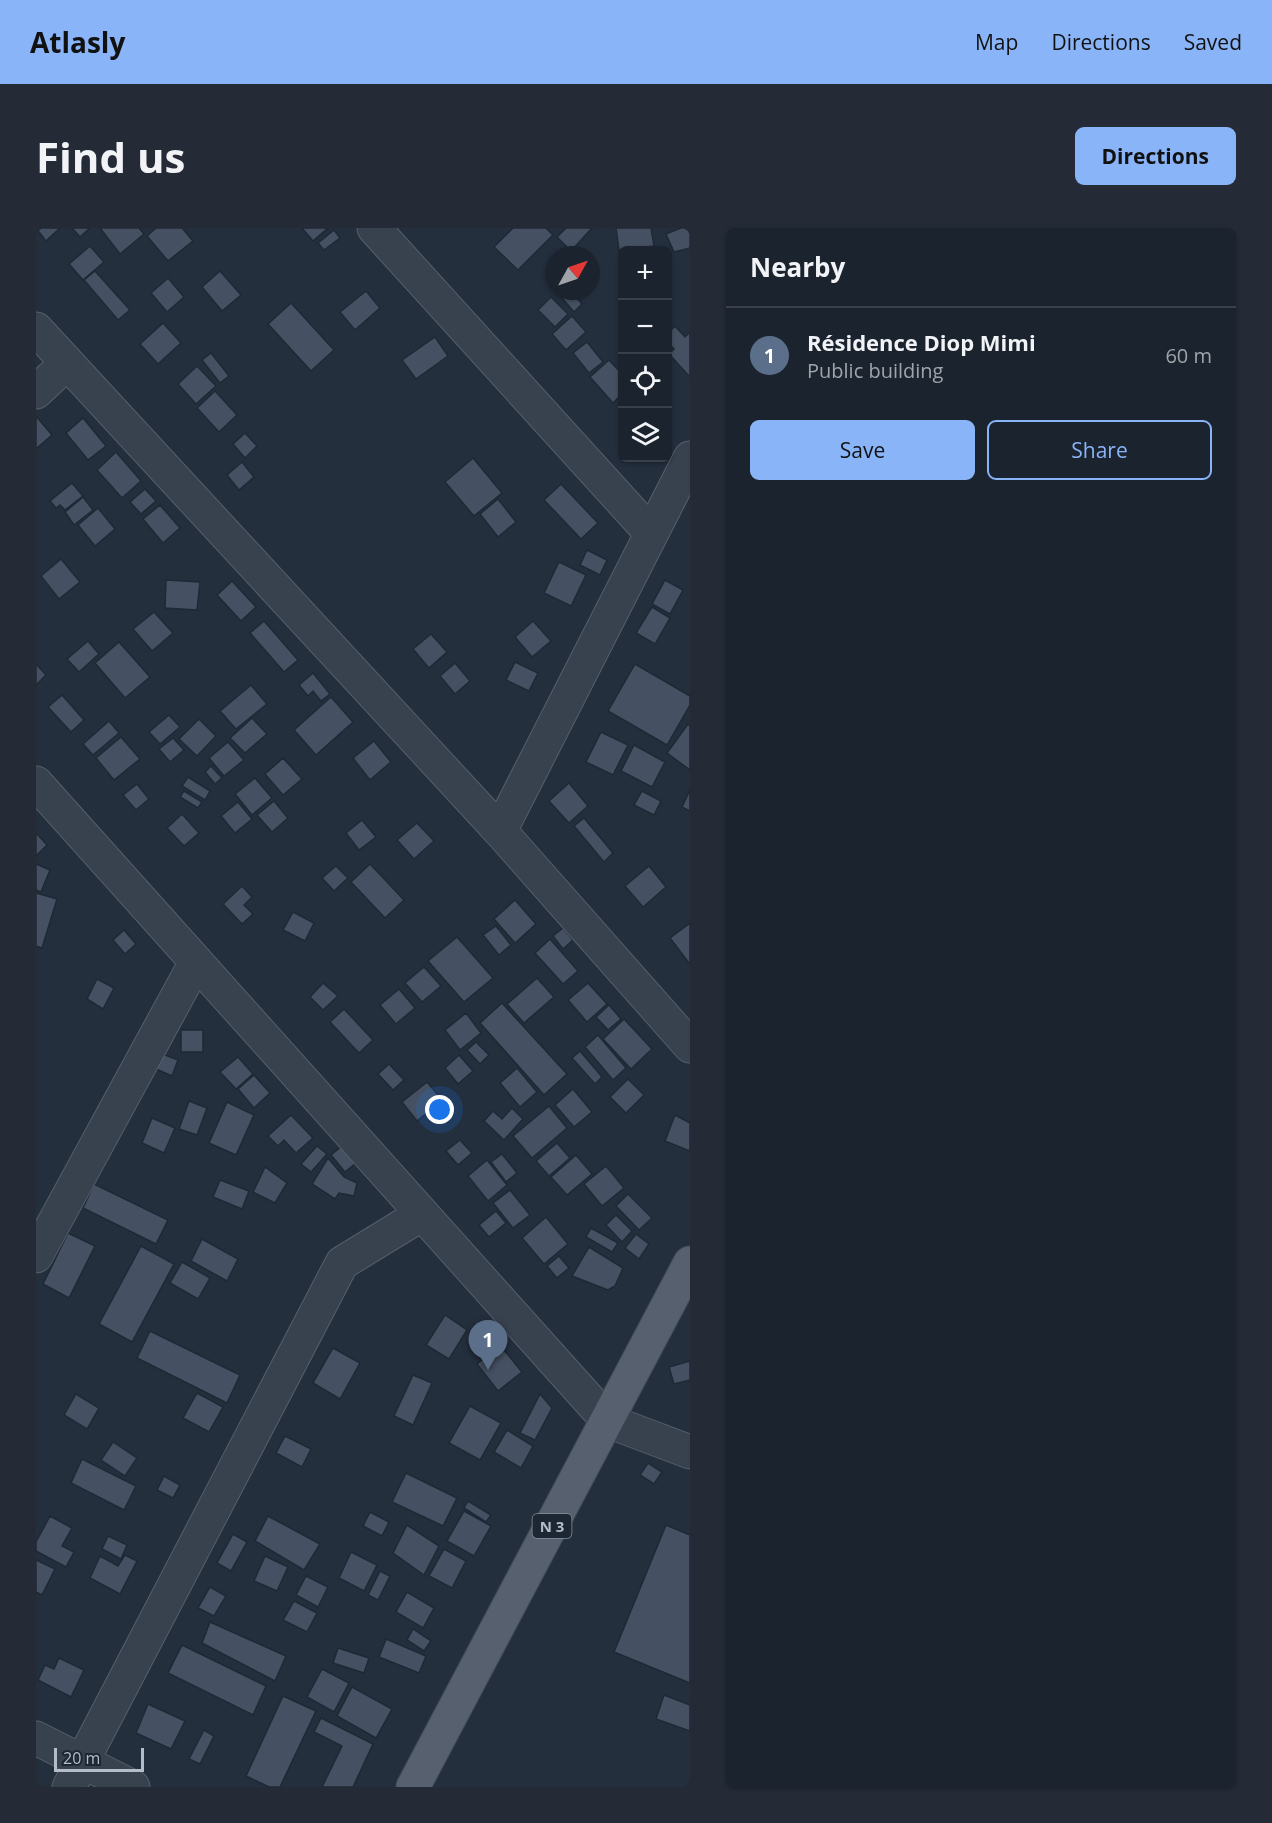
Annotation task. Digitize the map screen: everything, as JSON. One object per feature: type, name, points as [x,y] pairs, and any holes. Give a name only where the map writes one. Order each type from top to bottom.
[{"type":"main road","name":"N 3","points":[[413,1787],[690,1263]]},
{"type":"street","points":[[374,228],[650,532]]},
{"type":"street","points":[[36,329],[500,831],[690,1046]]},
{"type":"street","points":[[36,392],[66,364]]},
{"type":"street","points":[[500,831],[650,532],[690,458]]},
{"type":"street","points":[[36,783],[608,1421],[690,1452]]},
{"type":"street","points":[[36,1256],[196,962]]},
{"type":"street","points":[[75,1774],[342,1263],[422,1214]]},
{"type":"street","points":[[36,1738],[75,1774],[133,1787]]},
{"type":"building","points":[[36,228],[60,228],[46,241]]},
{"type":"building","points":[[72,228],[90,228],[80,237]]},
{"type":"building","points":[[100,228],[139,228],[144,234],[120,254]]},
{"type":"building","points":[[156,228],[182,228],[193,241],[168,261],[147,236]]},
{"type":"building","points":[[302,228],[328,228],[313,241]]},
{"type":"building","points":[[513,228],[546,228],[553,235],[518,270],[494,247]]},
{"type":"building","points":[[566,228],[592,228],[576,246],[566,246],[557,237]]},
{"type":"building","points":[[616,228],[651,228],[654,246],[618,246]]},
{"type":"building","points":[[681,228],[690,228],[690,248],[674,252],[666,234]]},
{"type":"building","points":[[334,230],[340,238],[324,250],[318,243]]},
{"type":"building","points":[[90,246],[104,262],[83,280],[69,264]]},
{"type":"building","points":[[95,271],[130,310],[118,320],[84,280]]},
{"type":"building","points":[[220,271],[241,295],[222,311],[202,287]]},
{"type":"building","points":[[168,278],[184,297],[167,312],[151,293]]},
{"type":"building","points":[[366,291],[380,308],[355,330],[340,312]]},
{"type":"building","points":[[548,300],[554,300],[568,314],[555,327],[538,310]]},
{"type":"building","points":[[564,300],[579,300],[582,304],[574,312]]},
{"type":"building","points":[[291,303],[334,350],[311,371],[268,324]]},
{"type":"building","points":[[572,316],[586,332],[566,350],[552,334]]},
{"type":"building","points":[[163,323],[181,343],[158,364],[140,344]]},
{"type":"building","points":[[675,326],[685,337],[690,332],[690,377],[672,357],[674,349],[672,329]]},
{"type":"building","points":[[435,337],[448,356],[416,379],[402,360]]},
{"type":"building","points":[[587,342],[603,362],[589,373],[573,353]]},
{"type":"building","points":[[211,353],[229,376],[220,383],[202,360]]},
{"type":"building","points":[[609,360],[618,370],[618,398],[613,403],[590,377]]},
{"type":"building","points":[[197,366],[216,386],[196,404],[178,384]]},
{"type":"building","points":[[215,391],[237,415],[219,432],[197,408]]},
{"type":"building","points":[[36,416],[52,435],[36,449]]},
{"type":"building","points":[[83,418],[106,446],[88,460],[66,433]]},
{"type":"building","points":[[245,433],[257,446],[245,458],[233,444]]},
{"type":"building","points":[[116,452],[141,481],[122,498],[97,470]]},
{"type":"building","points":[[473,458],[502,493],[474,516],[445,482]]},
{"type":"building","points":[[242,462],[254,477],[239,490],[227,475]]},
{"type":"building","points":[[72,483],[83,496],[65,510],[60,505],[56,508],[50,501]]},
{"type":"building","points":[[561,484],[598,523],[581,539],[544,500]]},
{"type":"building","points":[[145,489],[156,501],[141,514],[130,502]]},
{"type":"building","points":[[83,497],[93,510],[74,525],[65,512]]},
{"type":"building","points":[[498,499],[516,522],[498,537],[480,514]]},
{"type":"building","points":[[160,505],[180,528],[163,543],[143,519]]},
{"type":"building","points":[[98,508],[115,529],[95,546],[78,525]]},
{"type":"building","points":[[587,550],[607,560],[600,575],[580,565]]},
{"type":"building","points":[[61,559],[80,582],[59,599],[41,576]]},
{"type":"building","points":[[559,562],[586,575],[571,606],[544,593]]},
{"type":"building","points":[[166,580],[200,582],[197,610],[165,608]]},
{"type":"building","points":[[665,580],[683,590],[670,614],[652,604]]},
{"type":"building","points":[[232,581],[256,607],[241,621],[217,595]]},
{"type":"building","points":[[652,607],[670,618],[655,644],[636,633]]},
{"type":"building","points":[[154,612],[173,633],[152,651],[133,629]]},
{"type":"building","points":[[264,621],[298,660],[284,672],[250,633]]},
{"type":"building","points":[[533,621],[551,641],[532,657],[515,637]]},
{"type":"building","points":[[431,634],[447,652],[429,668],[413,649]]},
{"type":"building","points":[[88,641],[99,654],[79,672],[67,659]]},
{"type":"building","points":[[119,642],[150,677],[125,698],[95,663]]},
{"type":"building","points":[[515,662],[538,673],[529,691],[506,680]]},
{"type":"building","points":[[455,663],[470,681],[455,694],[440,676]]},
{"type":"building","points":[[36,664],[46,675],[36,685]]},
{"type":"building","points":[[635,664],[690,696],[690,705],[667,745],[608,711]]},
{"type":"building","points":[[313,673],[330,694],[321,701],[313,691],[308,696],[299,685]]},
{"type":"building","points":[[251,685],[267,704],[236,729],[220,711]]},
{"type":"building","points":[[62,695],[84,720],[71,732],[48,707]]},
{"type":"building","points":[[331,697],[353,722],[316,755],[294,730]]},
{"type":"building","points":[[169,715],[180,727],[160,744],[149,732]]},
{"type":"building","points":[[252,718],[267,734],[245,753],[230,738]]},
{"type":"building","points":[[199,719],[216,736],[197,756],[179,739]]},
{"type":"building","points":[[109,721],[119,733],[93,755],[83,744]]},
{"type":"building","points":[[688,724],[690,726],[690,770],[667,753]]},
{"type":"building","points":[[601,732],[628,745],[613,775],[586,762]]},
{"type":"building","points":[[121,737],[140,759],[114,780],[96,758]]},
{"type":"building","points":[[173,738],[184,750],[170,762],[159,749]]},
{"type":"building","points":[[374,741],[391,762],[370,780],[353,758]]},
{"type":"building","points":[[228,742],[244,760],[224,776],[209,758]]},
{"type":"building","points":[[634,745],[665,762],[652,787],[621,771]]},
{"type":"building","points":[[283,758],[302,779],[283,795],[265,774]]},
{"type":"building","points":[[211,766],[222,778],[215,784],[205,772]]},
{"type":"building","points":[[188,777],[210,791],[205,800],[182,786]]},
{"type":"building","points":[[255,778],[272,798],[252,815],[235,794]]},
{"type":"building","points":[[569,783],[588,806],[569,823],[549,801]]},
{"type":"building","points":[[137,784],[149,799],[136,810],[123,795]]},
{"type":"building","points":[[690,790],[690,811],[682,807]]},
{"type":"building","points":[[184,791],[202,802],[198,808],[180,797]]},
{"type":"building","points":[[642,791],[661,801],[654,815],[634,805]]},
{"type":"building","points":[[274,801],[288,818],[272,832],[257,815]]},
{"type":"building","points":[[238,802],[252,819],[235,833],[221,816]]},
{"type":"building","points":[[182,814],[199,833],[184,846],[167,828]]},
{"type":"building","points":[[584,818],[613,853],[604,862],[574,826]]},
{"type":"building","points":[[362,820],[376,837],[359,850],[346,833]]},
{"type":"building","points":[[417,823],[434,841],[414,859],[397,840]]},
{"type":"building","points":[[36,833],[47,845],[36,856]]},
{"type":"building","points":[[36,864],[50,870],[41,892],[36,890]]},
{"type":"building","points":[[370,864],[404,900],[385,918],[351,882]]},
{"type":"building","points":[[336,866],[348,878],[334,891],[322,878]]},
{"type":"building","points":[[649,866],[666,887],[643,907],[625,886]]},
{"type":"building","points":[[242,886],[252,897],[244,905],[253,914],[242,924],[223,904]]},
{"type":"building","points":[[36,893],[57,899],[42,948],[36,946]]},
{"type":"building","points":[[515,900],[536,924],[515,943],[494,919]]},
{"type":"building","points":[[293,912],[314,923],[305,941],[283,930]]},
{"type":"building","points":[[690,923],[690,963],[689,963],[670,938]]},
{"type":"building","points":[[496,926],[511,945],[499,955],[483,935]]},
{"type":"building","points":[[563,928],[573,940],[563,949],[553,936]]},
{"type":"building","points":[[124,930],[136,944],[125,954],[113,940]]},
{"type":"building","points":[[457,937],[493,978],[464,1002],[428,961]]},
{"type":"building","points":[[550,939],[578,971],[563,984],[535,953]]},
{"type":"building","points":[[424,967],[441,986],[422,1002],[405,983]]},
{"type":"building","points":[[537,978],[554,997],[524,1023],[507,1004]]},
{"type":"building","points":[[97,979],[114,988],[103,1009],[87,999]]},
{"type":"building","points":[[323,983],[338,996],[323,1010],[310,997]]},
{"type":"building","points":[[588,983],[607,1004],[587,1022],[568,1000]]},
{"type":"building","points":[[399,989],[415,1008],[396,1024],[380,1005]]},
{"type":"building","points":[[502,1003],[567,1074],[544,1095],[480,1023]]},
{"type":"building","points":[[609,1005],[621,1019],[608,1030],[596,1017]]},
{"type":"building","points":[[344,1009],[373,1040],[359,1053],[330,1022]]},
{"type":"building","points":[[466,1013],[481,1033],[460,1050],[445,1030]]},
{"type":"building","points":[[624,1019],[652,1049],[631,1069],[603,1039]]},
{"type":"building","points":[[181,1030],[203,1030],[203,1052],[181,1052]]},
{"type":"building","points":[[598,1035],[626,1068],[613,1080],[585,1047]]},
{"type":"building","points":[[476,1042],[489,1055],[480,1064],[467,1050]]},
{"type":"building","points":[[580,1051],[602,1077],[595,1084],[572,1058]]},
{"type":"building","points":[[160,1053],[178,1060],[172,1076],[154,1068]]},
{"type":"building","points":[[459,1055],[473,1071],[458,1084],[445,1068]]},
{"type":"building","points":[[238,1057],[253,1074],[236,1089],[220,1072]]},
{"type":"building","points":[[389,1064],[404,1080],[393,1090],[378,1074]]},
{"type":"building","points":[[517,1068],[537,1092],[520,1107],[500,1083]]},
{"type":"building","points":[[254,1075],[270,1093],[254,1108],[238,1089]]},
{"type":"building","points":[[628,1079],[644,1095],[626,1113],[610,1097]]},
{"type":"building","points":[[427,1082],[442,1100],[417,1121],[402,1102]]},
{"type":"building","points":[[573,1089],[592,1112],[574,1127],[555,1105]]},
{"type":"building","points":[[189,1101],[207,1108],[197,1135],[179,1129]]},
{"type":"building","points":[[227,1102],[254,1115],[236,1155],[209,1143]]},
{"type":"building","points":[[549,1106],[567,1128],[532,1158],[513,1136]]},
{"type":"building","points":[[512,1108],[523,1119],[504,1140],[484,1121],[493,1111],[502,1119]]},
{"type":"building","points":[[291,1115],[313,1138],[296,1153],[284,1140],[278,1146],[268,1136]]},
{"type":"building","points":[[675,1115],[690,1123],[690,1151],[665,1141]]},
{"type":"building","points":[[152,1118],[175,1128],[164,1153],[142,1143]]},
{"type":"building","points":[[460,1140],[472,1153],[458,1165],[446,1151]]},
{"type":"building","points":[[557,1143],[570,1158],[549,1176],[536,1161]]},
{"type":"building","points":[[317,1146],[327,1154],[311,1172],[301,1164]]},
{"type":"building","points":[[342,1146],[356,1163],[345,1172],[331,1155]]},
{"type":"building","points":[[502,1154],[517,1173],[506,1182],[491,1162]]},
{"type":"building","points":[[576,1155],[592,1174],[567,1195],[551,1177]]},
{"type":"building","points":[[328,1158],[344,1177],[357,1183],[354,1196],[339,1193],[335,1199],[312,1184]]},
{"type":"building","points":[[487,1160],[507,1185],[488,1201],[468,1176]]},
{"type":"building","points":[[606,1166],[624,1188],[602,1206],[584,1184]]},
{"type":"building","points":[[265,1167],[287,1183],[275,1203],[253,1192]]},
{"type":"building","points":[[220,1180],[249,1191],[242,1209],[213,1197]]},
{"type":"building","points":[[94,1184],[168,1220],[156,1244],[83,1208]]},
{"type":"building","points":[[510,1190],[530,1215],[513,1228],[493,1203]]},
{"type":"building","points":[[628,1194],[652,1218],[639,1230],[616,1206]]},
{"type":"building","points":[[496,1211],[506,1223],[489,1237],[479,1225]]},
{"type":"building","points":[[616,1215],[632,1231],[622,1242],[606,1225]]},
{"type":"building","points":[[546,1217],[568,1244],[544,1264],[522,1238]]},
{"type":"building","points":[[591,1228],[618,1243],[612,1252],[586,1237]]},
{"type":"building","points":[[68,1233],[95,1246],[69,1298],[43,1284]]},
{"type":"building","points":[[636,1234],[649,1244],[639,1259],[625,1248]]},
{"type":"building","points":[[202,1239],[238,1259],[227,1281],[191,1261]]},
{"type":"building","points":[[141,1246],[174,1264],[132,1342],[99,1324]]},
{"type":"building","points":[[589,1247],[623,1268],[615,1286],[608,1290],[572,1276]]},
{"type":"building","points":[[559,1256],[569,1268],[557,1278],[547,1266]]},
{"type":"building","points":[[182,1262],[210,1278],[198,1299],[170,1283]]},
{"type":"building","points":[[445,1315],[467,1330],[449,1359],[426,1345]]},
{"type":"building","points":[[150,1331],[240,1375],[227,1403],[137,1358]]},
{"type":"building","points":[[500,1345],[522,1372],[498,1391],[477,1364]]},
{"type":"building","points":[[333,1348],[360,1363],[340,1399],[313,1383]]},
{"type":"building","points":[[690,1361],[690,1380],[674,1384],[669,1367]]},
{"type":"building","points":[[413,1375],[432,1383],[413,1425],[394,1416]]},
{"type":"building","points":[[197,1393],[223,1407],[209,1432],[183,1418]]},
{"type":"building","points":[[76,1394],[99,1408],[87,1429],[64,1415]]},
{"type":"building","points":[[540,1394],[552,1408],[535,1440],[520,1433]]},
{"type":"building","points":[[470,1406],[501,1423],[480,1460],[449,1443]]},
{"type":"building","points":[[507,1430],[533,1446],[521,1468],[494,1452]]},
{"type":"building","points":[[285,1436],[311,1449],[302,1467],[276,1453]]},
{"type":"building","points":[[113,1442],[137,1458],[125,1476],[101,1460]]},
{"type":"building","points":[[82,1459],[136,1486],[124,1510],[71,1483]]},
{"type":"building","points":[[648,1463],[662,1472],[654,1484],[640,1475]]},
{"type":"building","points":[[406,1473],[457,1498],[443,1526],[392,1502]]},
{"type":"building","points":[[164,1476],[180,1485],[173,1498],[157,1490]]},
{"type":"building","points":[[468,1501],[491,1515],[486,1522],[464,1508]]},
{"type":"building","points":[[464,1511],[491,1526],[474,1556],[447,1541]]},
{"type":"building","points":[[370,1512],[389,1522],[382,1536],[363,1526]]},
{"type":"building","points":[[50,1516],[72,1528],[62,1546],[74,1552],[66,1567],[36,1551],[36,1542]]},
{"type":"building","points":[[268,1516],[320,1544],[304,1570],[255,1541]]},
{"type":"building","points":[[407,1525],[439,1546],[424,1575],[393,1553]]},
{"type":"building","points":[[666,1525],[690,1535],[690,1683],[614,1652]]},
{"type":"building","points":[[233,1534],[247,1542],[231,1571],[217,1563]]},
{"type":"building","points":[[108,1536],[127,1545],[121,1559],[102,1549]]},
{"type":"building","points":[[444,1549],[466,1561],[452,1588],[429,1576]]},
{"type":"building","points":[[351,1552],[377,1565],[364,1591],[339,1578]]},
{"type":"building","points":[[125,1555],[137,1561],[120,1594],[90,1578],[100,1556],[118,1566]]},
{"type":"building","points":[[265,1556],[288,1567],[277,1591],[254,1581]]},
{"type":"building","points":[[36,1560],[55,1569],[42,1595],[36,1592]]},
{"type":"building","points":[[380,1571],[390,1576],[378,1600],[368,1595]]},
{"type":"building","points":[[306,1576],[328,1587],[318,1607],[296,1595]]},
{"type":"building","points":[[210,1587],[226,1596],[214,1616],[198,1608]]},
{"type":"building","points":[[407,1592],[434,1608],[423,1628],[396,1612]]},
{"type":"building","points":[[294,1601],[317,1613],[307,1632],[283,1620]]},
{"type":"building","points":[[210,1622],[286,1656],[275,1681],[202,1643]]},
{"type":"building","points":[[413,1629],[431,1641],[424,1651],[407,1640]]},
{"type":"building","points":[[386,1639],[426,1656],[419,1673],[379,1657]]},
{"type":"building","points":[[182,1645],[266,1686],[253,1715],[168,1673]]},
{"type":"building","points":[[338,1648],[369,1658],[364,1673],[333,1663]]},
{"type":"building","points":[[59,1658],[84,1670],[71,1697],[38,1680],[45,1665],[54,1669]]},
{"type":"building","points":[[322,1669],[349,1683],[334,1712],[307,1697]]},
{"type":"building","points":[[352,1687],[392,1709],[376,1738],[337,1716]]},
{"type":"building","points":[[664,1695],[690,1705],[690,1731],[656,1719]]},
{"type":"building","points":[[283,1696],[316,1711],[280,1787],[269,1787],[246,1776]]},
{"type":"building","points":[[148,1704],[185,1721],[171,1749],[136,1733]]},
{"type":"building","points":[[321,1718],[373,1744],[353,1787],[322,1787],[342,1746],[314,1732]]},
{"type":"building","points":[[204,1730],[214,1736],[200,1764],[189,1759]]},
{"type":"place","name":"Résidence Diop Mimi","points":[[488,1370]]}]
